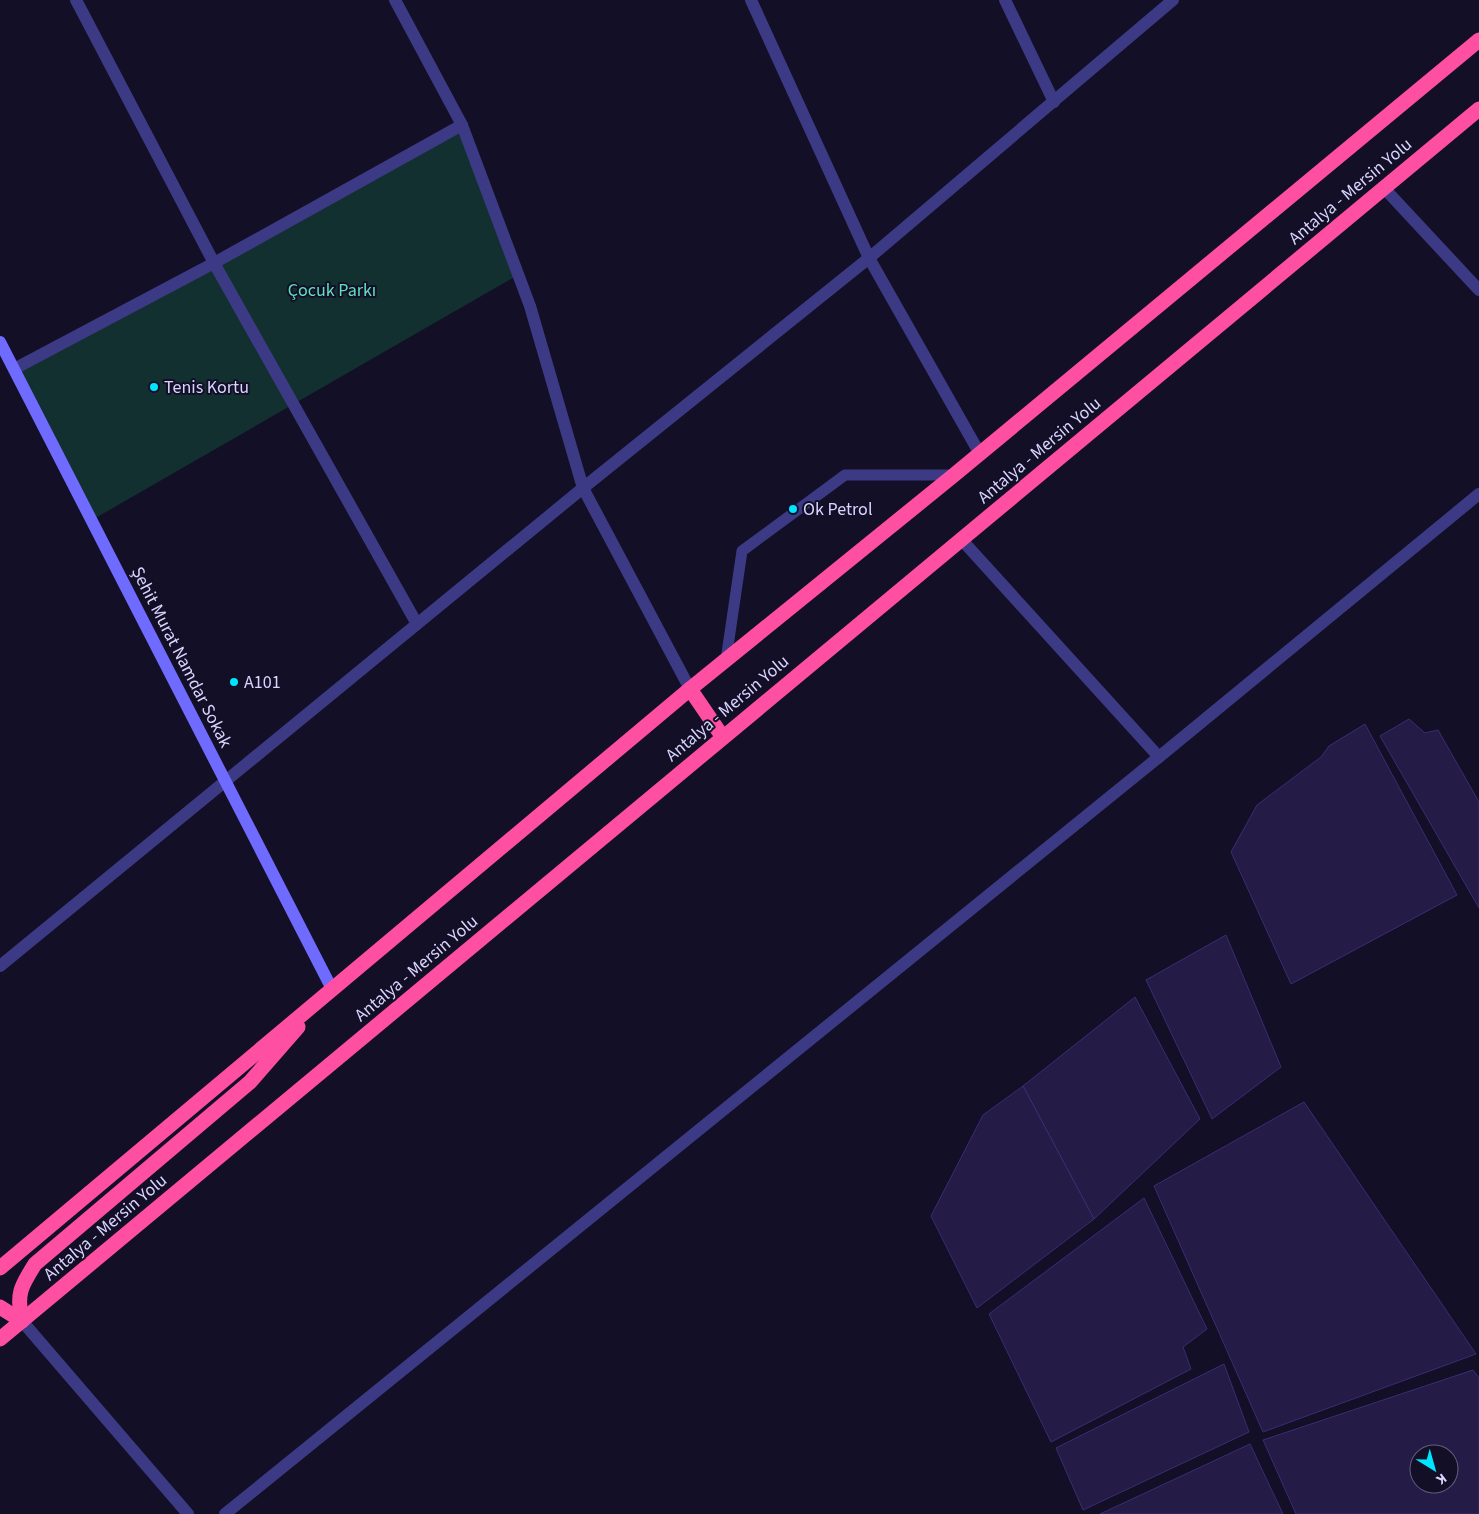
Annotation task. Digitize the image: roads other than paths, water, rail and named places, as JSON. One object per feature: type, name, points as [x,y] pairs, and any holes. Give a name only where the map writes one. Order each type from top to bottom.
[{"type":"highway","name":"Antalya - Mersin Yolu","points":[[0,1268],[690,689],[980,454],[1479,40]]},
{"type":"highway","name":"Antalya - Mersin Yolu","points":[[0,1339],[722,736],[1479,109]]},
{"type":"highway","points":[[690,689],[722,736]]},
{"type":"highway","points":[[22,1321],[18,1304],[21,1286],[35,1264],[250,1082],[332,989]]},
{"type":"highway","points":[[0,1307],[22,1321]]},
{"type":"street","points":[[76,0],[214,263],[418,624]]},
{"type":"street","points":[[395,0],[462,125],[530,306],[582,488],[690,689]]},
{"type":"street","points":[[751,0],[869,258],[980,454]]},
{"type":"street","points":[[1005,0],[1054,102]]},
{"type":"street","points":[[0,966],[582,488],[869,258],[1173,0]]},
{"type":"street","points":[[14,369],[214,263],[462,125]]},
{"type":"street","points":[[1384,188],[1479,290]]},
{"type":"street","name":"Şehit Murat Namdar Sokak","points":[[0,342],[332,989]]},
{"type":"street","points":[[226,1514],[1159,757],[1479,494]]},
{"type":"street","points":[[960,539],[1159,757]]},
{"type":"street","points":[[22,1321],[188,1514]]},
{"type":"lane","points":[[726,660],[742,551],[845,475],[954,475]]},
{"type":"place","name":"Tenis Kortu","points":[[154,387]]},
{"type":"place","name":"Ok Petrol","points":[[793,509]]},
{"type":"place","name":"A101","points":[[234,682]]},
{"type":"park label","name":"Çocuk Parkı","points":[[332,290]]}]
